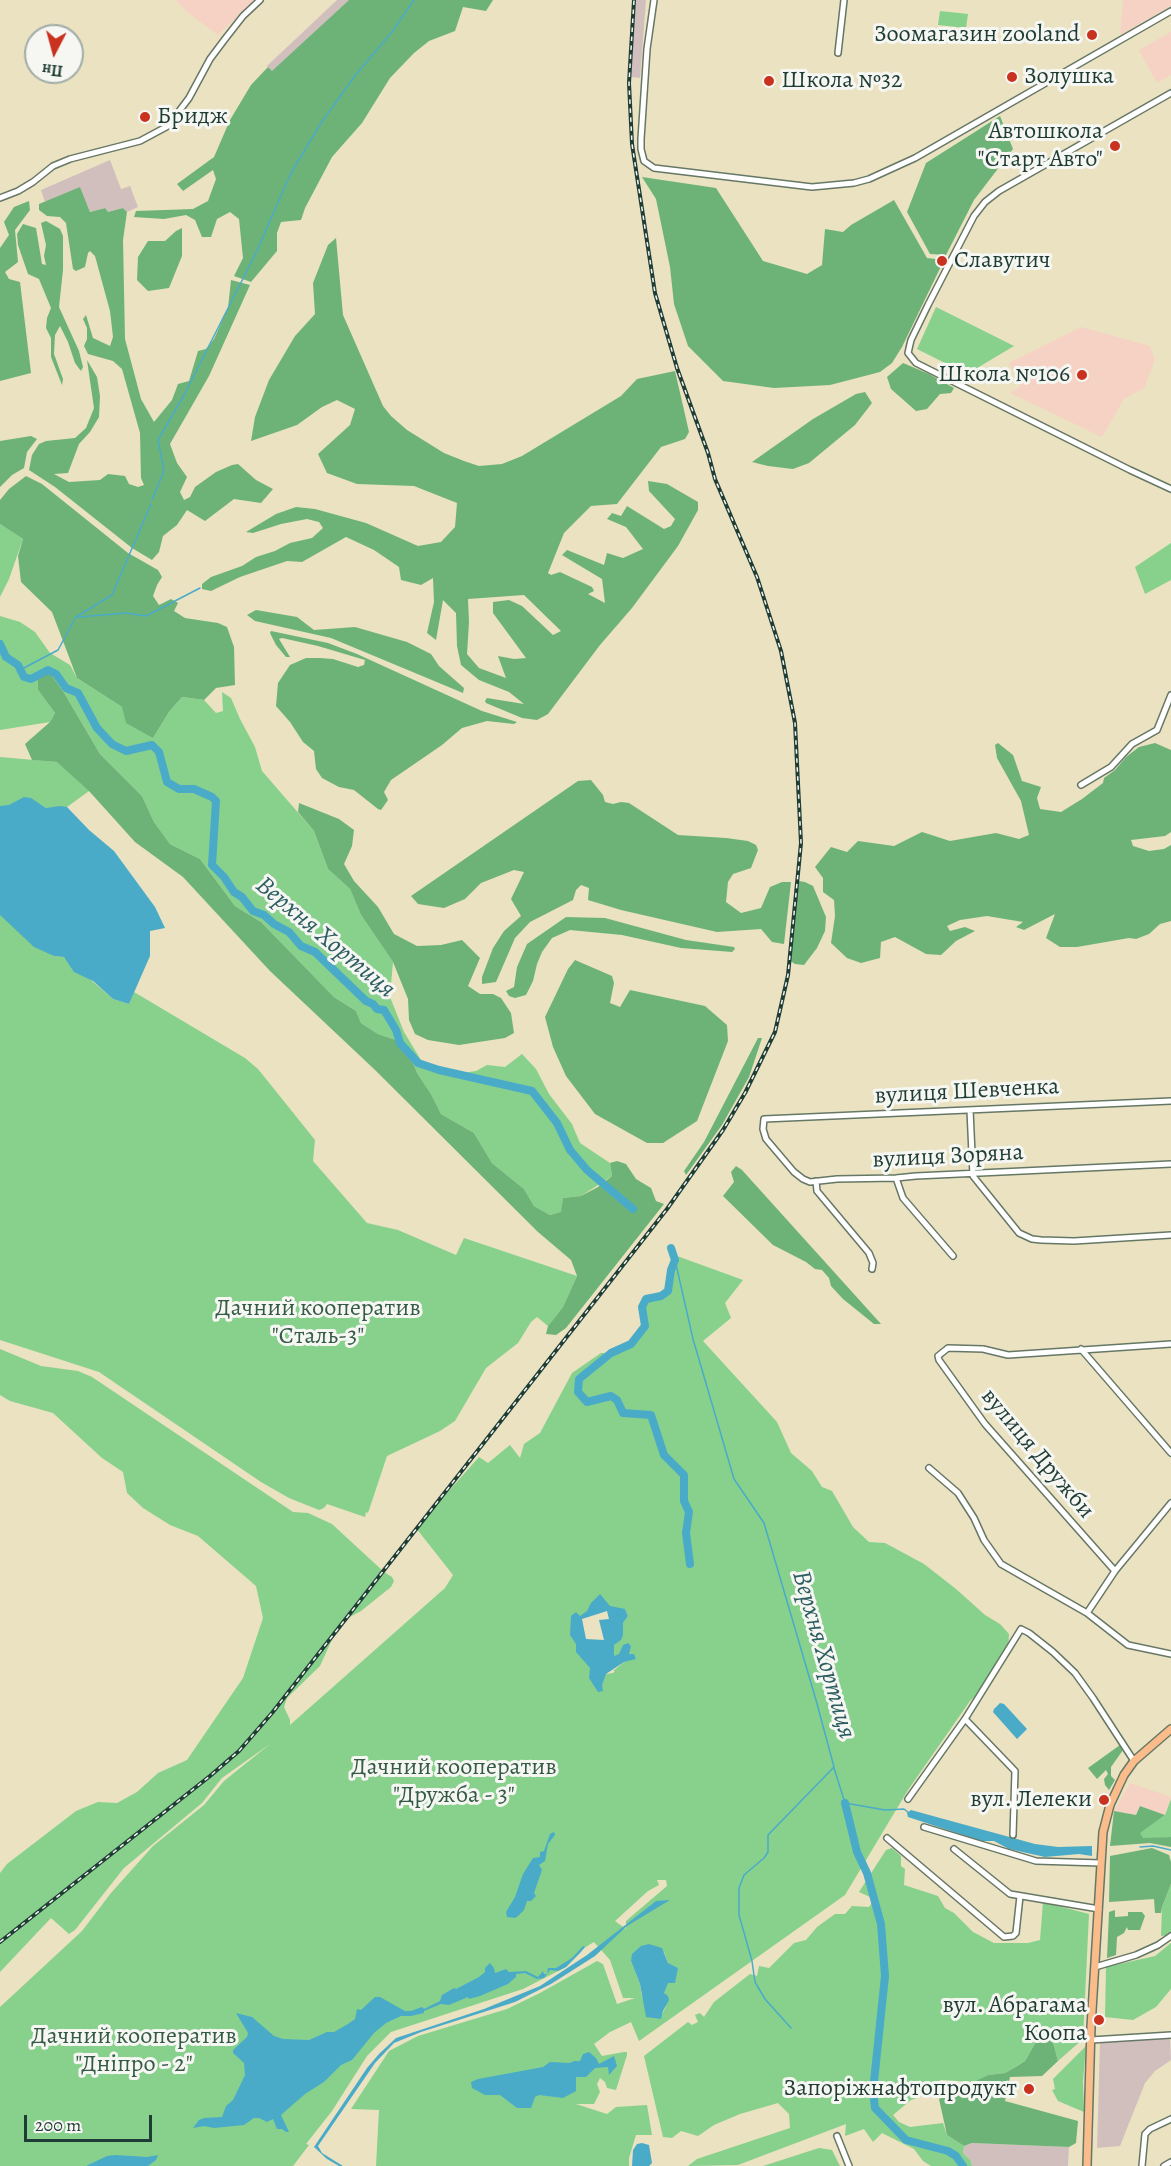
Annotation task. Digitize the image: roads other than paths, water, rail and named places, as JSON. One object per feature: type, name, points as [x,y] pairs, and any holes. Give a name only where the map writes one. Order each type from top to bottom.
[{"type":"main road","points":[[1087,2166],[1091,2040],[1103,1832],[1110,1805],[1119,1784],[1134,1761],[1171,1729]]},
{"type":"street","points":[[0,198],[26,187],[53,166],[70,159],[140,141],[168,126],[189,98],[210,59],[243,16],[260,0]]},
{"type":"street","points":[[654,0],[647,49],[640,149],[644,161],[654,168],[812,187],[854,183],[915,158],[1171,11]]},
{"type":"street","points":[[838,53],[844,0]]},
{"type":"street","points":[[1171,93],[1017,180],[985,202],[974,216],[933,296],[911,340],[908,353],[916,363],[1171,489]]},
{"type":"street","points":[[1081,785],[1111,767],[1132,744],[1157,730],[1171,695]]},
{"type":"street","name":"вулиця Шевченка","points":[[816,1182],[802,1179],[766,1139],[763,1129],[765,1119],[1171,1101]]},
{"type":"street","points":[[970,1110],[974,1179],[1020,1233],[1041,1240],[1171,1235]]},
{"type":"street","name":"вулиця Зоряна","points":[[816,1182],[837,1179],[1171,1164]]},
{"type":"street","points":[[896,1178],[903,1198],[953,1256]]},
{"type":"street","points":[[816,1182],[817,1191],[869,1253],[873,1263],[872,1269]]},
{"type":"street","points":[[1081,1349],[1171,1344]]},
{"type":"street","name":"вулиця Дружби","points":[[1081,1349],[1005,1355],[983,1349],[948,1348],[938,1355],[939,1360],[985,1424],[1115,1571]]},
{"type":"street","points":[[1081,1349],[1171,1453]]},
{"type":"street","points":[[929,1468],[956,1491],[969,1509],[984,1540],[998,1561],[1087,1612],[1128,1646],[1171,1654]]},
{"type":"street","points":[[1087,1612],[1115,1571],[1171,1503]]},
{"type":"street","points":[[908,1799],[965,1719],[1021,1629],[1053,1652],[1075,1673],[1134,1761]]},
{"type":"street","points":[[965,1719],[1015,1771],[1013,1835]]},
{"type":"street","points":[[924,1827],[1036,1861],[1101,1863]]},
{"type":"street","points":[[887,1838],[1004,1937],[1013,1936],[1016,1933],[1020,1896]]},
{"type":"street","points":[[954,1849],[1005,1892],[1099,1909]]},
{"type":"street","points":[[1095,1967],[1136,1955],[1171,1936]]},
{"type":"street","points":[[1091,2040],[1171,2035]]},
{"type":"street","points":[[1142,2166],[1145,2134],[1150,2129],[1171,2119]]},
{"type":"street","points":[[837,2136],[849,2166]]},
{"type":"street","points":[[1164,2166],[1171,2162]]},
{"type":"water","points":[[24,797],[31,798],[46,808],[67,807],[114,851],[155,907],[165,928],[150,931],[150,956],[129,1004],[113,999],[93,981],[74,972],[64,957],[54,956],[34,947],[0,915],[0,806],[9,805]]},
{"type":"water","points":[[600,1594],[610,1606],[625,1609],[628,1616],[623,1623],[621,1640],[614,1645],[614,1656],[619,1654],[623,1645],[628,1643],[631,1646],[629,1654],[634,1654],[636,1659],[624,1662],[606,1674],[602,1685],[603,1691],[598,1692],[589,1678],[590,1668],[576,1652],[576,1644],[570,1635],[571,1616],[576,1612],[580,1616],[587,1611]],"holes":[[[607,1611],[609,1619],[599,1620],[604,1640],[586,1639],[582,1619]]]},
{"type":"water","points":[[1000,1703],[1004,1704],[1027,1729],[1017,1739],[993,1712]]},
{"type":"water","points":[[911,1810],[1035,1844],[1058,1847],[1092,1846],[1092,1856],[1079,1854],[1045,1857],[1009,1849],[994,1841],[981,1841],[908,1817],[907,1813]]},
{"type":"water","points":[[554,1832],[555,1835],[548,1844],[545,1861],[539,1865],[542,1870],[534,1893],[536,1896],[531,1901],[527,1901],[524,1910],[518,1916],[507,1917],[506,1912],[515,1897],[523,1874],[533,1858],[540,1857],[540,1852],[544,1851],[550,1834]]},
{"type":"water","points":[[670,1900],[627,1926],[595,1956],[551,1984],[515,2002],[394,2043],[375,2063],[318,2146],[322,2153],[343,2166],[327,2159],[314,2147],[367,2068],[396,2038],[484,2009],[540,1986],[587,1955],[656,1901]]},
{"type":"water","points":[[649,1944],[662,1948],[668,1963],[678,1968],[675,1983],[668,1983],[664,1993],[669,2000],[661,2019],[646,2017],[640,1984],[631,1961],[632,1954],[641,1946]]},
{"type":"water","points":[[583,1946],[585,1947],[566,1967],[558,1971],[550,1970],[547,1974],[548,1968],[556,1968],[572,1958]]},
{"type":"water","points":[[490,1963],[495,1973],[506,1969],[509,1972],[526,1971],[538,1977],[543,1971],[547,1974],[544,1978],[537,1979],[525,1973],[516,1974],[516,1977],[508,1984],[480,1996],[469,1999],[468,1997],[449,2005],[441,2004],[424,2013],[401,2016],[386,2023],[374,2033],[352,2060],[341,2065],[324,2082],[305,2094],[281,2115],[289,2132],[277,2129],[273,2119],[267,2122],[259,2118],[254,2118],[244,2125],[193,2128],[199,2120],[204,2118],[222,2117],[245,2075],[244,2063],[233,2053],[233,2050],[247,2037],[248,2033],[236,2013],[252,2017],[274,2036],[283,2039],[309,2040],[327,2032],[334,2032],[348,2024],[355,2019],[357,2009],[361,2010],[375,1997],[380,1997],[405,2011],[422,2007],[424,2009],[440,2001],[442,1995],[454,1988],[479,1977]]},
{"type":"water","points":[[589,2052],[599,2064],[614,2056],[617,2066],[609,2075],[608,2067],[595,2068],[586,2077],[576,2077],[576,2091],[563,2098],[539,2095],[535,2097],[531,2108],[517,2108],[500,2095],[485,2095],[472,2088],[471,2082],[478,2079],[543,2067],[550,2062],[580,2061],[583,2054]]},
{"type":"water","points":[[637,2144],[649,2145],[652,2163],[649,2166],[632,2166],[633,2150]]},
{"type":"water","points":[[158,2155],[156,2160],[148,2166],[86,2166],[107,2156],[147,2157]]},
{"type":"waterway","points":[[152,500],[164,471],[158,440],[184,395],[255,255],[291,173],[321,123],[414,0]]},
{"type":"waterway","points":[[20,670],[58,650],[76,617],[112,595],[151,504]]},
{"type":"waterway","points":[[79,617],[126,613],[146,616],[200,588]]},
{"type":"waterway","name":"Верхня Хортиця","points":[[0,644],[6,657],[18,665],[24,677],[31,679],[48,670],[56,674],[66,688],[78,693],[97,728],[112,744],[126,751],[152,745],[159,752],[167,782],[179,789],[194,789],[216,801],[212,865],[253,911],[264,915],[274,924],[289,932],[301,946],[315,952],[366,1001],[377,1009],[384,1010],[396,1030],[400,1043],[418,1063],[532,1091],[557,1123],[570,1150],[587,1170],[633,1209]]},
{"type":"waterway","name":"Верхня Хортиця","points":[[671,1248],[675,1260],[668,1291],[661,1296],[646,1299],[642,1307],[645,1326],[631,1344],[611,1353],[579,1379],[578,1392],[587,1402],[611,1396],[617,1400],[623,1413],[651,1415],[664,1455],[684,1475],[684,1501],[689,1512],[686,1533],[690,1564]]},
{"type":"waterway","name":"Верхня Хортиця","points":[[675,1260],[693,1339],[734,1479],[764,1523],[834,1767],[768,1835],[768,1852],[744,1875],[739,1888],[739,1915],[752,1961],[755,1982],[765,1999],[791,2028]]},
{"type":"waterway","points":[[834,1768],[845,1803],[885,1810],[904,1809],[909,1813]]},
{"type":"waterway","name":"Верхня Хортиця","points":[[845,1803],[857,1852],[867,1873],[881,1924],[885,1976],[873,2091],[875,2108],[906,2140],[948,2151],[956,2156],[963,2166]]},
{"type":"waterway","points":[[1140,1847],[1153,1846],[1171,1850]]},
{"type":"railway","points":[[0,1942],[210,1776],[239,1751],[272,1713],[667,1209],[723,1130],[745,1093],[775,1032],[788,975],[801,843],[795,723],[781,651],[757,577],[715,479],[677,368],[655,293],[632,144],[629,83],[634,0]]},
{"type":"place","name":"Зоомагазин zooland","points":[[1092,35]]},
{"type":"place","name":"Золушка","points":[[1012,77]]},
{"type":"place","name":"Школа №32","points":[[769,81]]},
{"type":"place","name":"Бридж","points":[[145,117]]},
{"type":"place","name":"Автошкола \"Старт Авто\"","points":[[1115,146]]},
{"type":"place","name":"Славутич","points":[[942,261]]},
{"type":"place","name":"Школа №106","points":[[1082,375]]},
{"type":"place","name":"вул. Лелеки","points":[[1104,1800]]},
{"type":"place","name":"вул. Абрагама Коопа","points":[[1099,2020]]},
{"type":"place","name":"Запоріжнафтопродукт","points":[[1029,2089]]},
{"type":"park label","name":"Дачний кооператив \"Сталь-3\"","points":[[318,1323]]},
{"type":"park label","name":"Дачний кооператив \"Дружба - 3\"","points":[[454,1782]]},
{"type":"park label","name":"Дачний кооператив \"Дніпро - 2\"","points":[[134,2051]]}]
